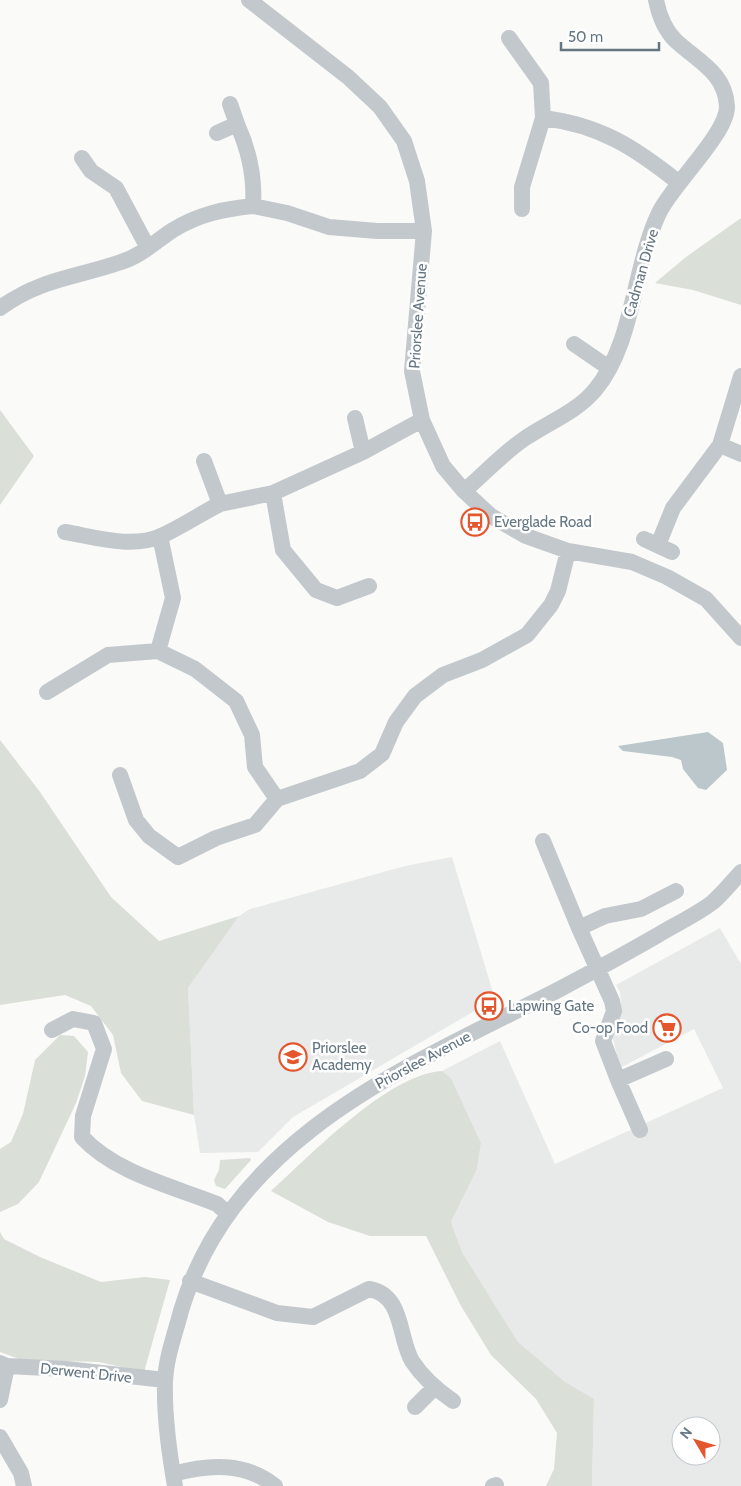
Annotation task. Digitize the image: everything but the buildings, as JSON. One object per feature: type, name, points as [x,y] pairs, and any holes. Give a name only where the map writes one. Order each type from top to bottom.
[{"type":"street","name":"Priorslee Avenue","points":[[249,0],[348,77],[380,107],[404,141],[417,181],[424,231],[412,371],[422,420],[443,466],[464,491],[490,516],[526,536],[568,551],[632,562],[667,577],[706,599],[741,638]]},
{"type":"street","name":"Cadman Drive","points":[[464,491],[524,439],[561,417],[595,391],[609,368],[627,325],[647,245],[659,213],[678,182],[709,144],[722,124],[733,92],[719,80],[706,64],[675,40],[663,24],[656,0]]},
{"type":"street","points":[[509,38],[541,83],[543,118],[522,187],[522,209]]},
{"type":"street","points":[[230,104],[251,163],[254,189],[253,206]]},
{"type":"street","points":[[543,118],[573,122],[602,133],[642,154],[678,182]]},
{"type":"street","points":[[217,133],[237,124]]},
{"type":"street","points":[[82,158],[92,171],[116,188],[148,248]]},
{"type":"street","points":[[1,304],[55,279],[122,262],[148,248],[194,218],[220,210],[253,206],[287,213],[329,227],[377,231],[424,231]]},
{"type":"street","points":[[574,344],[609,368]]},
{"type":"street","points":[[658,545],[673,508],[720,445],[741,376]]},
{"type":"street","points":[[355,418],[363,452]]},
{"type":"street","points":[[65,532],[118,541],[138,541],[160,536],[220,504],[273,493],[363,452],[422,420]]},
{"type":"street","points":[[720,445],[741,454]]},
{"type":"street","points":[[204,461],[220,504]]},
{"type":"street","points":[[273,493],[283,550],[316,590],[337,598],[369,586]]},
{"type":"street","points":[[158,651],[173,598],[160,536]]},
{"type":"street","points":[[120,775],[136,820],[149,836],[178,857],[216,838],[255,825],[277,799],[360,771],[382,754],[396,722],[415,696],[443,675],[482,660],[527,635],[551,605],[558,591],[568,551]]},
{"type":"street","points":[[47,692],[108,655],[158,651],[195,669],[236,701],[252,735],[254,766],[277,799]]},
{"type":"street","points":[[543,841],[612,1001],[614,1011],[603,1041],[640,1130]]},
{"type":"street","name":"Priorslee Avenue","points":[[174,1480],[166,1419],[165,1380],[169,1354],[190,1281],[227,1213],[273,1162],[342,1107],[389,1076],[597,970],[713,901],[741,872]]},
{"type":"street","points":[[579,928],[605,916],[641,910],[676,891]]},
{"type":"street","points":[[52,1030],[73,1019],[94,1024],[104,1049],[84,1116],[82,1137],[90,1146],[126,1168],[217,1204],[227,1213]]},
{"type":"street","points":[[618,1080],[666,1059]]},
{"type":"street","points":[[190,1281],[277,1312],[313,1317],[369,1289],[376,1291],[385,1296],[395,1308],[412,1361],[434,1388],[453,1401]]},
{"type":"street","name":"Derwent Drive","points":[[0,1400],[4,1365],[66,1369],[165,1380]]},
{"type":"street","points":[[415,1407],[434,1388]]},
{"type":"street","points":[[0,1437],[21,1473],[24,1486]]},
{"type":"street","points":[[174,1480],[191,1469],[238,1467],[261,1474],[275,1486]]},
{"type":"shaded area","points":[[741,218],[741,305],[693,290],[655,283],[686,257]]},
{"type":"shaded area","points":[[0,410],[34,456],[0,505]]},
{"type":"shaded area","points":[[708,732],[723,743],[727,770],[706,790],[698,788],[683,769],[681,760],[672,757],[623,751],[618,746]]},
{"type":"shaded area","points":[[0,740],[40,792],[111,897],[159,941],[239,916],[188,988],[194,1115],[142,1101],[121,1073],[113,1035],[91,1006],[65,995],[0,1005]]},
{"type":"shaded area","name":"Priorslee Academy","points":[[452,857],[495,999],[293,1117],[258,1152],[200,1153],[194,1115],[188,988],[239,916],[250,909],[405,866]]},
{"type":"shaded area","points":[[720,928],[741,964],[741,1486],[592,1486],[594,1399],[564,1381],[518,1342],[462,1252],[451,1222],[477,1169],[481,1143],[451,1078],[442,1071],[500,1041],[555,1164],[723,1088],[694,1029],[620,1068],[612,1035],[621,1004],[620,992],[616,985]]},
{"type":"shaded area","points":[[60,1035],[74,1036],[88,1052],[85,1076],[76,1103],[39,1182],[18,1204],[0,1212],[0,1149],[11,1142],[23,1114],[35,1060]]},
{"type":"shaded area","points":[[442,1071],[451,1078],[481,1143],[477,1169],[451,1222],[462,1252],[518,1342],[564,1381],[594,1399],[592,1486],[546,1486],[554,1469],[557,1433],[536,1399],[491,1355],[461,1306],[426,1236],[370,1236],[328,1222],[271,1191],[328,1138],[375,1101],[398,1086],[421,1076]]},
{"type":"shaded area","points":[[250,1158],[251,1160],[225,1189],[216,1186],[214,1180],[219,1170],[220,1160]]},
{"type":"shaded area","points":[[0,1232],[4,1239],[40,1257],[101,1282],[145,1277],[170,1280],[144,1372],[99,1362],[22,1360],[0,1352]]},
{"type":"place","name":"Everglade Road","points":[[475,522]]},
{"type":"place","name":"Lapwing Gate","points":[[489,1006]]},
{"type":"place","name":"Co-op Food","points":[[667,1028]]},
{"type":"place","name":"Priorslee Academy","points":[[293,1057]]}]
